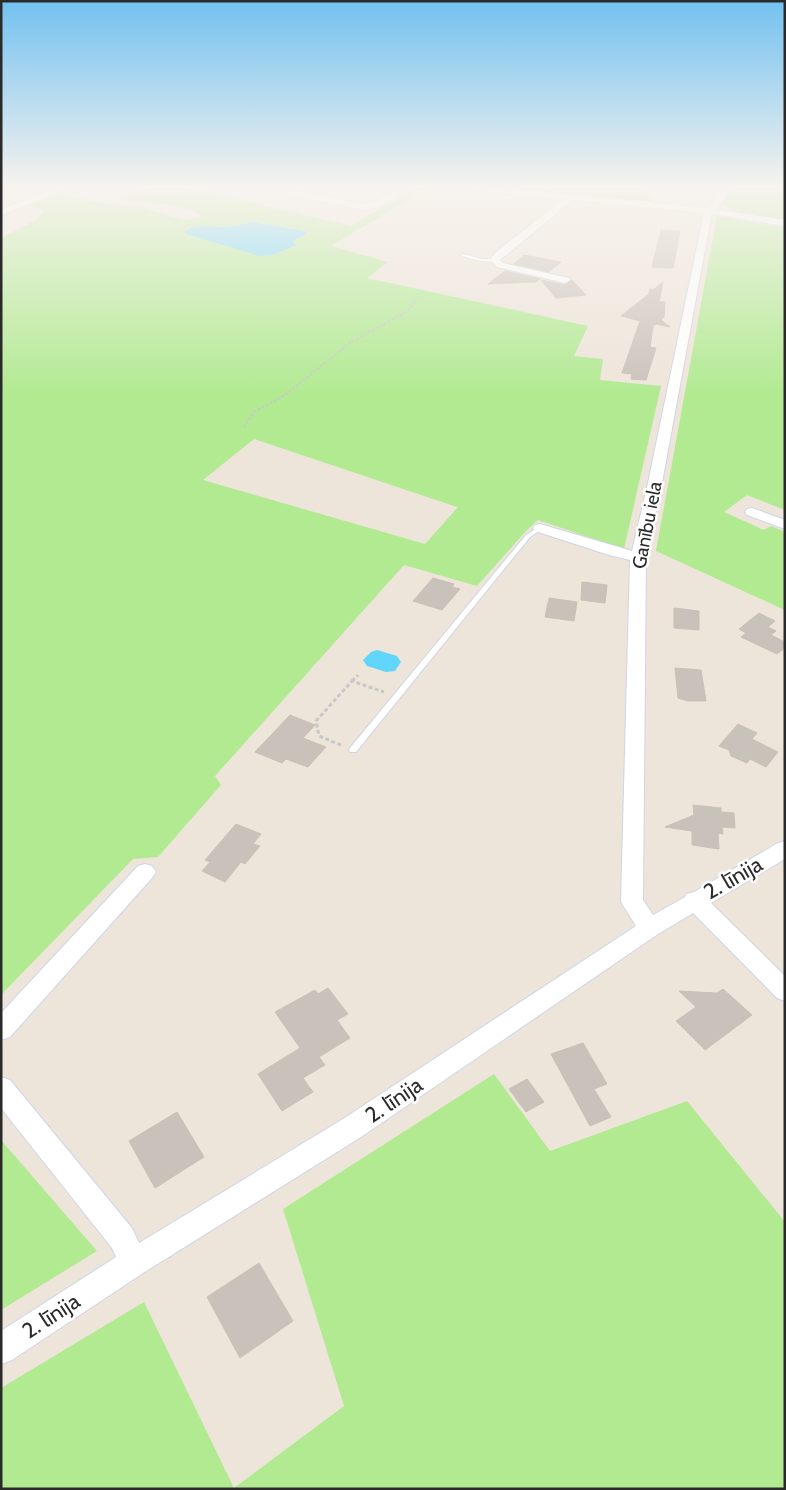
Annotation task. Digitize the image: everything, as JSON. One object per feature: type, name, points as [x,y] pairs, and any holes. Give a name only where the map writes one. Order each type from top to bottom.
[{"type":"street","points":[[496,258],[494,260],[500,264],[565,280]]},
{"type":"street","name":"Ganību iela","points":[[650,928],[632,902],[638,557],[655,483],[698,258]]},
{"type":"street","points":[[752,512],[785,525]]},
{"type":"street","points":[[540,528],[614,552],[638,557]]},
{"type":"street","name":"2. līnija","points":[[1,1349],[133,1263],[352,1128],[650,928],[694,900],[785,849]]},
{"type":"street","points":[[1,1030],[145,872]]},
{"type":"street","points":[[694,900],[785,991]]},
{"type":"street","points":[[1,1088],[122,1238],[133,1263]]},
{"type":"lane","points":[[473,258],[494,260]]},
{"type":"lane","points":[[353,750],[528,536],[540,528]]},
{"type":"path","points":[[244,427],[254,412],[285,395],[351,342],[406,312],[421,296]]},
{"type":"path","points":[[353,750],[319,736],[316,721],[358,675]]},
{"type":"path","points":[[352,681],[398,697]]},
{"type":"green space","points":[[1,258],[372,258],[388,262],[367,278],[588,326],[574,356],[603,359],[600,380],[661,386],[624,549],[538,520],[477,586],[404,565],[215,776],[221,785],[158,857],[133,859],[1,995]],"holes":[[[254,439],[457,507],[425,544],[203,480]]]},
{"type":"green space","points":[[709,258],[785,258],[785,510],[747,495],[724,512],[764,530],[771,526],[785,532],[785,610],[656,551]]},
{"type":"green space","points":[[494,1074],[550,1151],[687,1101],[785,1222],[785,1489],[1,1489],[1,1388],[144,1302],[234,1488],[344,1406],[283,1209]]},
{"type":"green space","points":[[1,1140],[97,1251],[1,1310]]},
{"type":"water","points":[[377,650],[397,656],[401,662],[395,671],[386,672],[367,666],[363,660],[371,652]]},
{"type":"building","points":[[521,258],[537,258],[561,262],[549,272],[514,264]]},
{"type":"building","points":[[654,258],[675,258],[673,268],[652,267]]},
{"type":"building","points":[[505,271],[540,279],[536,282],[488,284]]},
{"type":"building","points":[[541,280],[565,285],[572,280],[586,295],[556,298]]},
{"type":"building","points":[[663,282],[659,302],[665,302],[664,317],[661,320],[670,327],[656,324],[653,326],[650,347],[656,348],[646,380],[631,379],[632,374],[622,373],[640,321],[621,316],[649,294],[650,289],[653,290]]},
{"type":"building","points":[[433,578],[454,584],[452,587],[460,589],[442,610],[413,601]]},
{"type":"building","points":[[582,582],[607,585],[605,603],[581,600]]},
{"type":"building","points":[[549,598],[577,602],[574,621],[545,617]]},
{"type":"building","points":[[674,608],[699,611],[699,630],[674,628]]},
{"type":"building","points":[[759,613],[775,621],[768,627],[776,631],[771,635],[785,642],[785,648],[777,654],[741,637],[746,633],[739,629]]},
{"type":"building","points":[[675,668],[701,670],[706,701],[688,701],[678,698]]},
{"type":"building","points":[[290,715],[315,725],[303,738],[326,747],[308,767],[286,759],[282,763],[255,752]]},
{"type":"building","points":[[738,724],[757,733],[752,739],[778,752],[766,767],[750,759],[747,763],[731,756],[729,750],[719,746]]},
{"type":"building","points":[[693,805],[721,808],[721,812],[734,813],[735,828],[722,827],[723,834],[718,833],[719,849],[692,845],[692,831],[665,827],[694,815]]},
{"type":"building","points":[[236,824],[261,834],[253,844],[260,846],[245,864],[241,862],[225,882],[202,871],[210,862],[205,860]]},
{"type":"building","points":[[328,988],[348,1014],[337,1020],[350,1038],[319,1057],[325,1065],[303,1078],[313,1092],[282,1111],[258,1074],[300,1048],[275,1012],[315,990],[318,994]]},
{"type":"building","points":[[723,989],[752,1015],[705,1050],[676,1021],[696,1007],[679,991],[717,993]]},
{"type":"building","points":[[583,1043],[607,1084],[594,1089],[611,1117],[590,1126],[551,1054]]},
{"type":"building","points":[[527,1079],[544,1102],[526,1112],[509,1089]]},
{"type":"building","points":[[177,1112],[204,1157],[155,1188],[129,1141]]},
{"type":"building","points":[[259,1263],[293,1321],[240,1358],[207,1297]]}]
